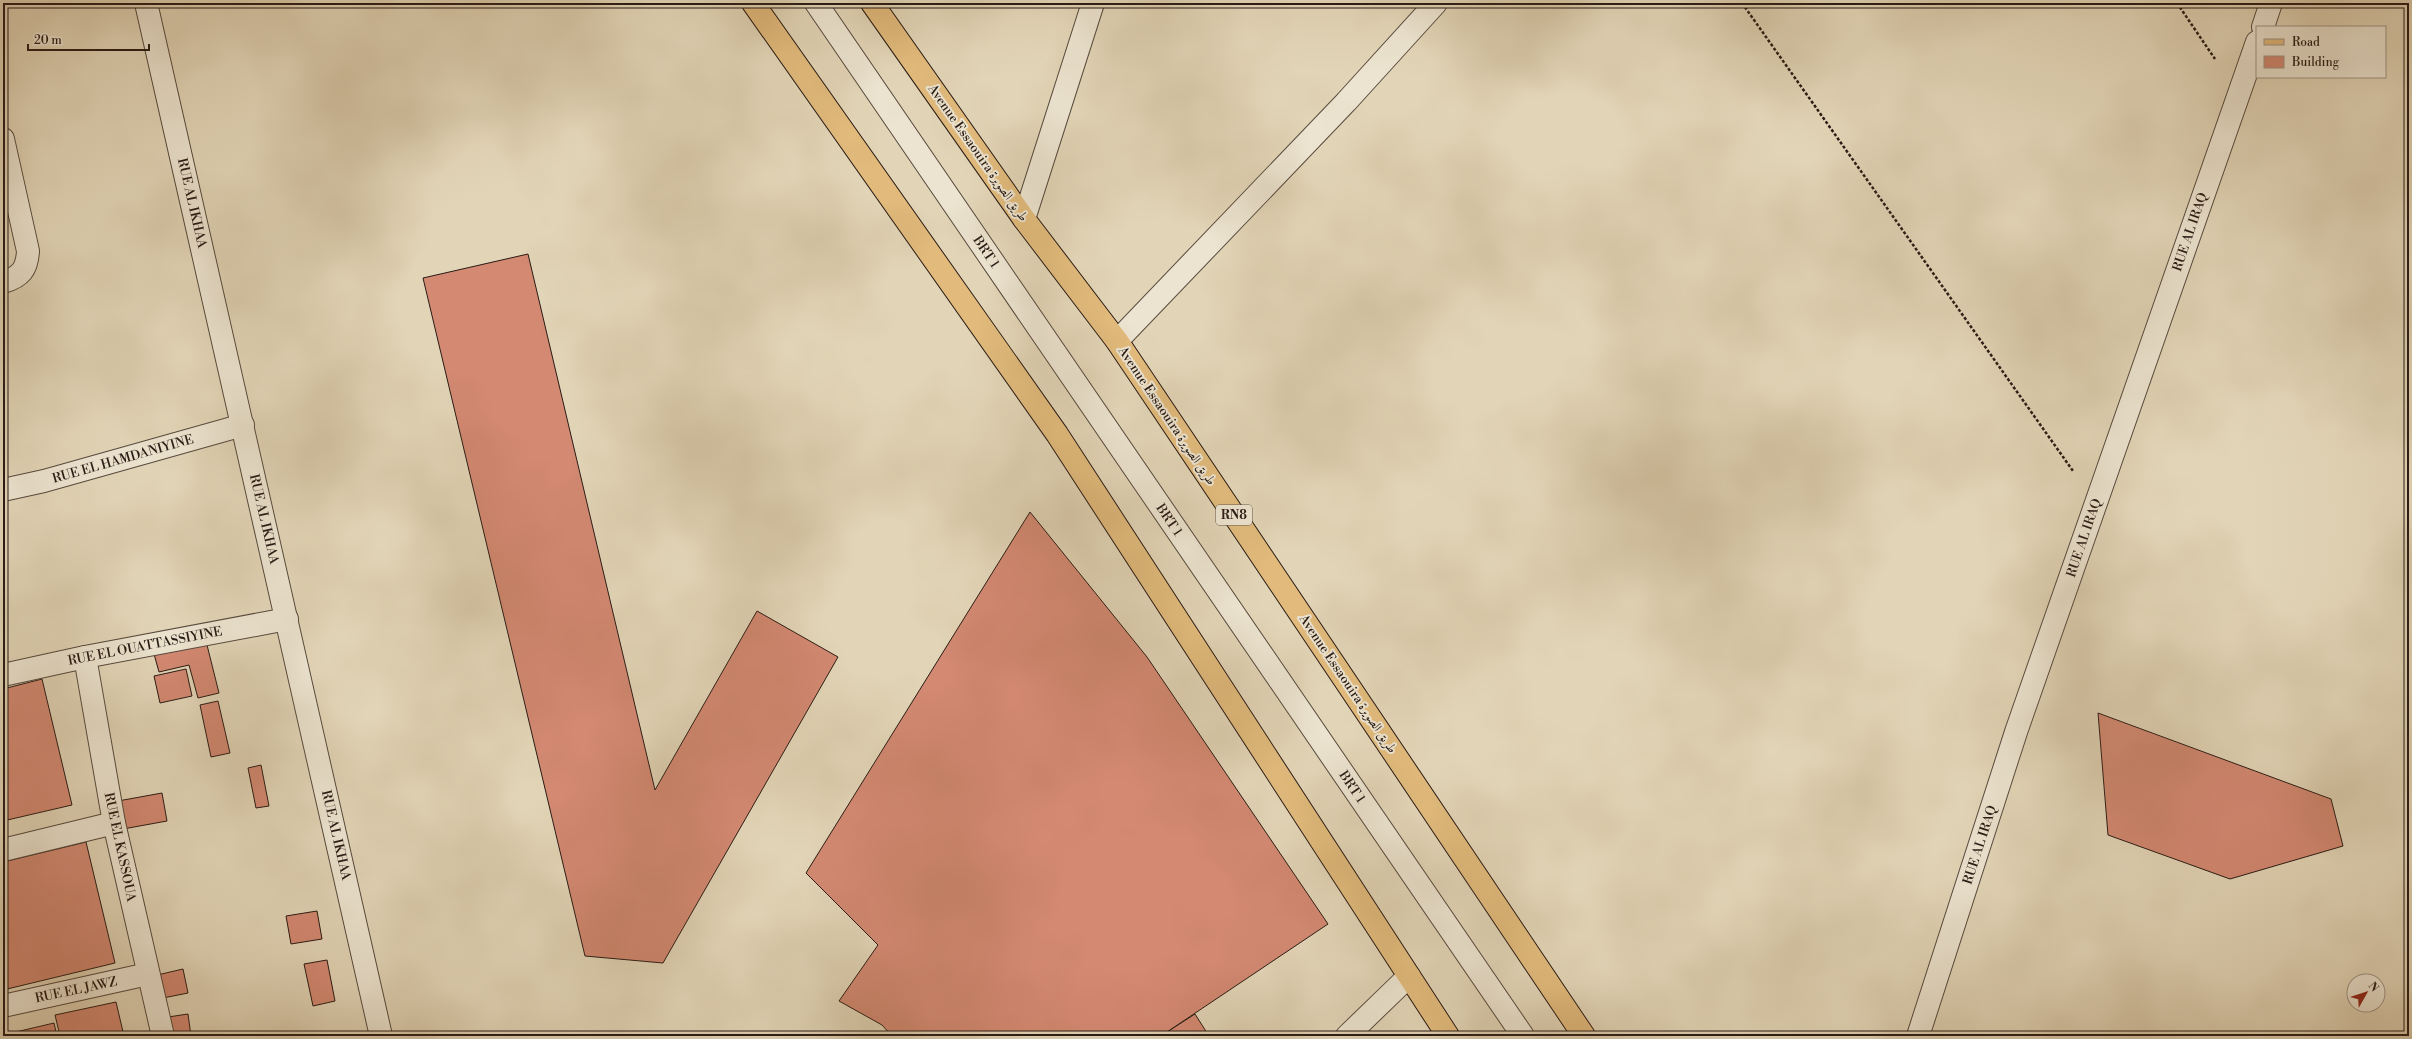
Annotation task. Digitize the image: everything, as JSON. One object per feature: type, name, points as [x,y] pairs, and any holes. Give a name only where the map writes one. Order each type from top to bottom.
[{"type":"main road","points":[[753,3],[1057,434],[1448,1036]]},
{"type":"main road","name":"Avenue Essaouira طريق الصويرة","points":[[872,3],[1024,219],[1117,342],[1584,1036]]},
{"type":"street","name":"RUE AL IKHAA","points":[[146,3],[381,1036]]},
{"type":"street","name":"BRT 1","points":[[816,3],[1523,1036]]},
{"type":"street","points":[[1024,219],[1093,3]]},
{"type":"street","points":[[1117,342],[1346,102],[1436,3]]},
{"type":"street","points":[[2262,26],[2271,3]]},
{"type":"street","name":"RUE AL IRAQ","points":[[1918,1036],[2016,732],[2238,92],[2256,45]]},
{"type":"street","points":[[3,139],[28,250],[27,264],[20,274],[3,282]]},
{"type":"street","name":"RUE EL HAMDANIYINE","points":[[3,490],[44,482],[243,425]]},
{"type":"street","name":"RUE EL OUATTASSIYINE","points":[[3,675],[85,657],[287,619]]},
{"type":"street","name":"RUE EL KASSOUA","points":[[85,657],[114,823],[163,1036]]},
{"type":"street","points":[[3,850],[114,823]]},
{"type":"street","name":"RUE EL JAWZ","points":[[3,1006],[148,974]]},
{"type":"street","points":[[1347,1036],[1409,976]]},
{"type":"path","points":[[1742,3],[2096,504]]},
{"type":"path","points":[[2177,3],[2238,92]]},
{"type":"building","points":[[528,254],[655,790],[757,611],[838,657],[663,963],[585,956],[423,278]]},
{"type":"building","points":[[1030,512],[1147,657],[1328,924],[1161,1036],[892,1036],[882,1025],[839,1001],[878,945],[806,873]]},
{"type":"building","points":[[206,641],[219,693],[198,698],[189,665],[159,672],[154,654]]},
{"type":"building","points":[[186,669],[192,696],[160,703],[154,676]]},
{"type":"building","points":[[42,679],[72,805],[3,821],[3,689]]},
{"type":"building","points":[[218,701],[230,753],[211,757],[200,705]]},
{"type":"building","points":[[2098,713],[2331,799],[2343,846],[2230,879],[2108,835]]},
{"type":"building","points":[[261,765],[269,806],[256,808],[248,768]]},
{"type":"building","points":[[162,793],[167,821],[123,829],[118,801]]},
{"type":"building","points":[[86,842],[115,963],[3,990],[3,862]]},
{"type":"building","points":[[317,911],[322,939],[291,944],[286,916]]},
{"type":"building","points":[[327,960],[335,1001],[313,1006],[304,964]]},
{"type":"building","points":[[183,969],[188,993],[158,999],[153,976]]},
{"type":"building","points":[[116,1002],[124,1036],[60,1036],[55,1015]]},
{"type":"building","points":[[188,1014],[191,1036],[171,1036],[168,1017]]},
{"type":"building","points":[[1195,1014],[1209,1036],[1161,1036]]},
{"type":"building","points":[[54,1023],[57,1036],[3,1036],[3,1035]]}]
